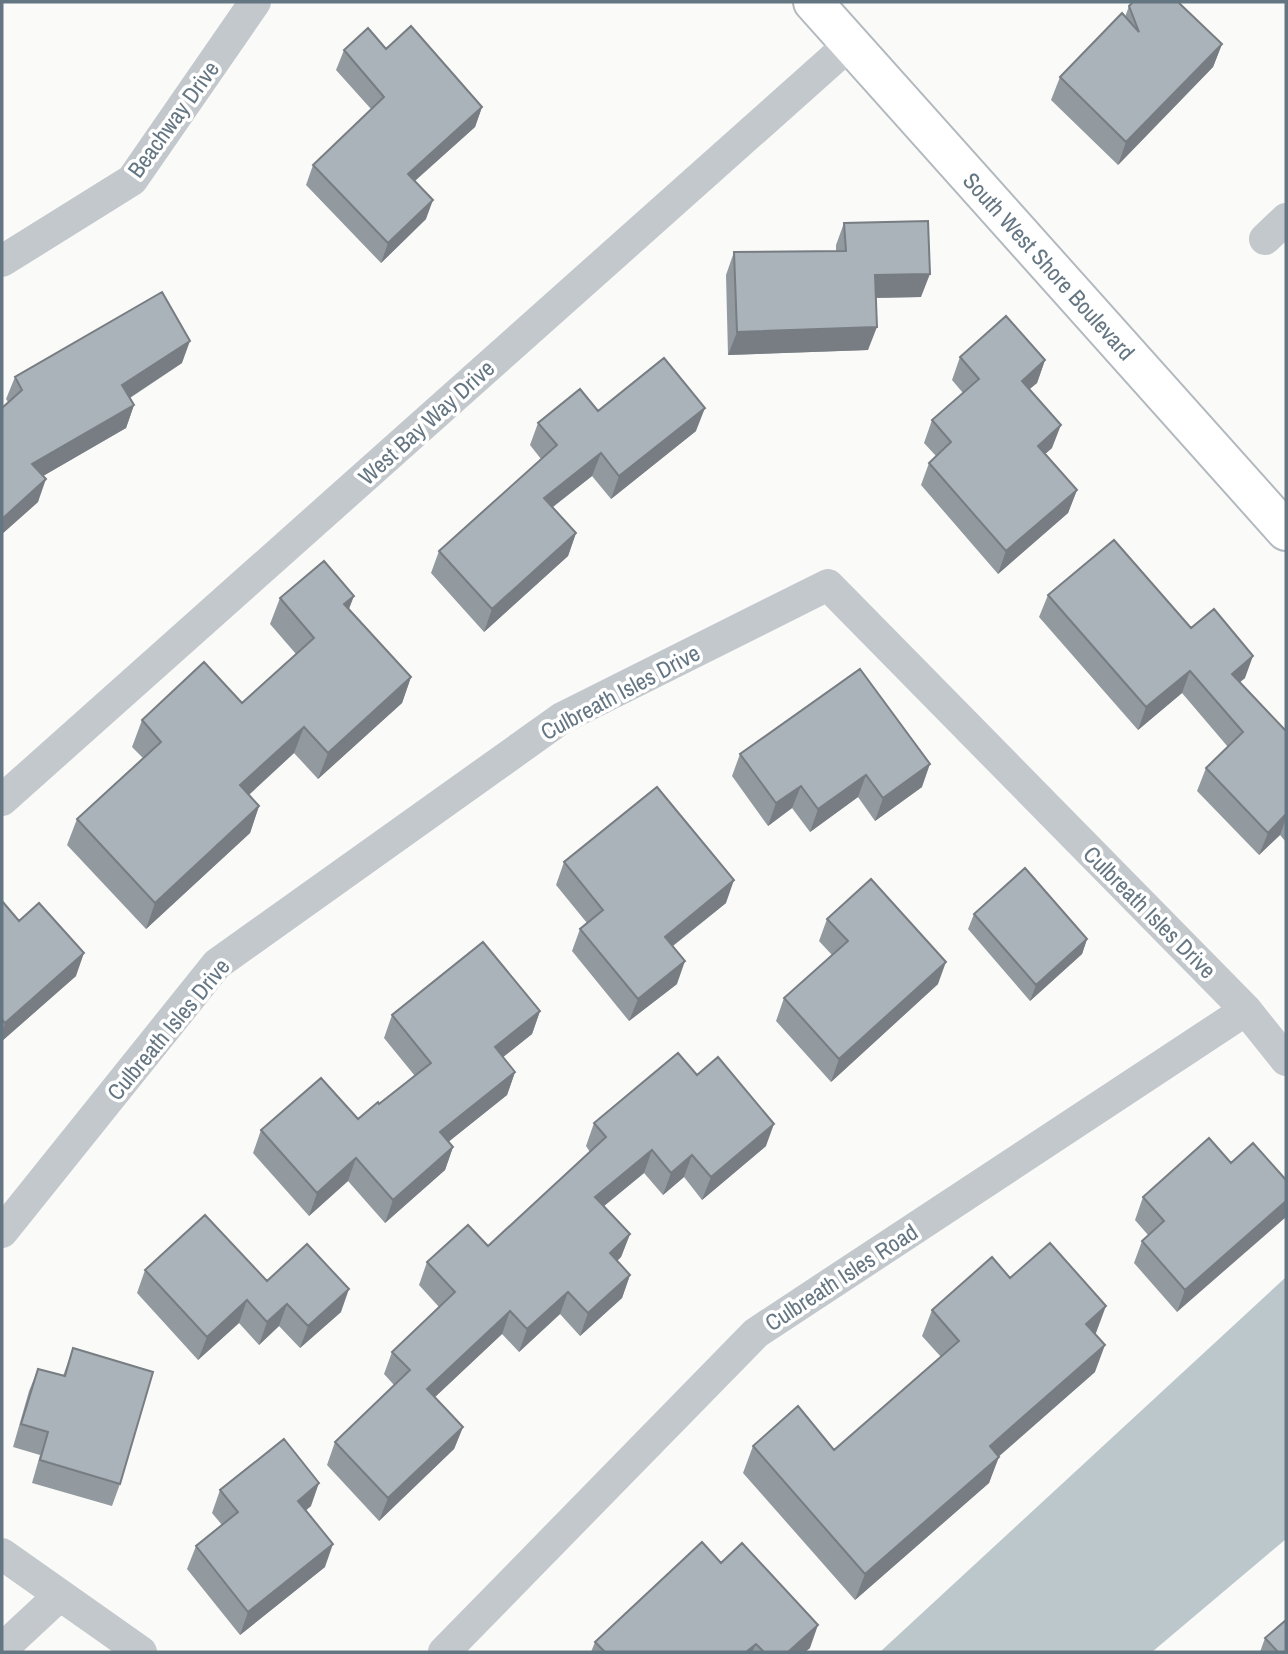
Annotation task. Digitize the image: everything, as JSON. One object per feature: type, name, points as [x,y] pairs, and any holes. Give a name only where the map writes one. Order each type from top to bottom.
[{"type":"street","name":"Beachway Drive","points":[[2,261],[132,180],[256,2]]},
{"type":"street","name":"South West Shore Boulevard","points":[[813,2],[1286,531]]},
{"type":"street","name":"West Bay Way Drive","points":[[2,800],[850,44]]},
{"type":"street","name":"Culbreath Isles Drive","points":[[2,1232],[217,964],[562,718],[828,585],[1246,1010]]},
{"type":"street","points":[[1246,1010],[1286,1060]]},
{"type":"street","name":"Culbreath Isles Road","points":[[444,1652],[756,1333],[1246,1010]]},
{"type":"street","points":[[2,1554],[141,1652]]},
{"type":"street","points":[[2,1649],[60,1595]]},
{"type":"shaded area","points":[[1286,1277],[1286,1539],[1152,1652],[880,1652]]},
{"type":"building","points":[[1133,2],[1178,2],[1222,44],[1126,142],[1060,77],[1122,13],[1139,32],[1129,6]]},
{"type":"building","points":[[411,26],[482,107],[408,174],[433,200],[388,243],[313,165],[384,97],[344,50],[368,28],[386,49]]},
{"type":"building","points":[[928,221],[930,274],[875,275],[877,327],[737,332],[734,252],[846,251],[844,223]]},
{"type":"building","points":[[162,292],[190,341],[122,385],[134,405],[32,464],[46,479],[2,519],[2,408],[22,390],[15,377]]},
{"type":"building","points":[[1006,316],[1045,360],[1022,381],[1061,425],[1038,446],[1077,490],[1006,551],[929,463],[951,442],[932,420],[979,379],[960,357]]},
{"type":"building","points":[[664,358],[705,408],[619,476],[601,453],[544,498],[576,533],[492,609],[439,551],[557,445],[538,423],[580,389],[598,411]]},
{"type":"building","points":[[1114,540],[1191,628],[1214,609],[1253,656],[1232,674],[1286,731],[1286,814],[1268,833],[1206,768],[1243,732],[1190,671],[1146,707],[1048,595]]},
{"type":"building","points":[[324,561],[354,596],[344,604],[411,677],[328,753],[304,727],[240,785],[259,806],[155,903],[77,819],[161,742],[142,720],[204,662],[242,703],[314,638],[280,598]]},
{"type":"building","points":[[860,669],[930,764],[883,798],[866,775],[818,809],[801,786],[776,803],[740,754]]},
{"type":"building","points":[[657,787],[734,880],[665,937],[685,961],[638,999],[580,929],[603,910],[564,862]]},
{"type":"building","points":[[1025,868],[1087,939],[1036,985],[974,914]]},
{"type":"building","points":[[871,879],[946,962],[839,1059],[784,998],[848,941],[827,919]]},
{"type":"building","points":[[2,901],[19,921],[39,903],[84,953],[5,1023],[2,1019]]},
{"type":"building","points":[[483,942],[540,1011],[495,1047],[515,1072],[440,1132],[453,1147],[393,1200],[356,1158],[317,1193],[261,1130],[321,1078],[358,1119],[431,1063],[392,1015]]},
{"type":"building","points":[[678,1053],[697,1075],[718,1057],[774,1124],[711,1177],[692,1155],[671,1173],[652,1150],[595,1197],[630,1234],[610,1253],[630,1275],[588,1313],[568,1292],[527,1329],[510,1311],[427,1389],[463,1427],[388,1498],[335,1442],[410,1370],[392,1352],[455,1292],[427,1262],[468,1225],[488,1246],[606,1137],[594,1123]]},
{"type":"building","points":[[1209,1138],[1231,1163],[1253,1143],[1286,1180],[1286,1201],[1185,1290],[1142,1241],[1164,1221],[1143,1197]]},
{"type":"building","points":[[205,1215],[267,1281],[307,1244],[349,1289],[308,1326],[287,1304],[267,1322],[247,1300],[207,1337],[145,1270]]},
{"type":"building","points":[[1050,1243],[1106,1306],[1086,1324],[1105,1345],[990,1446],[999,1457],[865,1574],[753,1446],[798,1406],[834,1450],[959,1341],[932,1310],[992,1257],[1010,1278]]},
{"type":"building","points":[[73,1348],[153,1372],[120,1484],[40,1460],[48,1432],[21,1424],[38,1369],[65,1376]]},
{"type":"building","points":[[284,1439],[319,1483],[298,1501],[333,1544],[248,1612],[196,1546],[238,1512],[220,1490]]},
{"type":"building","points":[[702,1542],[721,1563],[742,1543],[818,1625],[788,1652],[764,1652],[756,1644],[746,1652],[605,1652],[595,1642]]},
{"type":"building","points":[[1286,1620],[1286,1652],[1278,1652],[1265,1638]]}]
